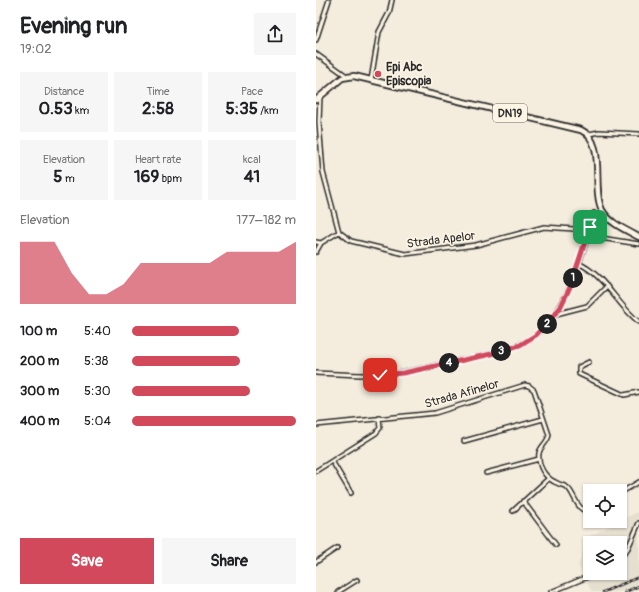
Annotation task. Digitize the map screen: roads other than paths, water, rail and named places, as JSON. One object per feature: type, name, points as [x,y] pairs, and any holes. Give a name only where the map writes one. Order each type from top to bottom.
[{"type":"main road","name":"DN19","points":[[348,77],[371,80],[479,107],[576,128],[589,134]]},
{"type":"main road","points":[[316,100],[332,85],[342,78],[348,77]]},
{"type":"main road","points":[[589,134],[592,138],[596,153],[599,198],[602,209],[610,220],[639,237]]},
{"type":"street","points":[[316,40],[329,0]]},
{"type":"street","points":[[371,80],[379,32],[389,14],[392,0]]},
{"type":"street","points":[[316,54],[348,77]]},
{"type":"street","points":[[316,252],[321,243],[339,232],[322,172],[319,122],[320,96]]},
{"type":"street","points":[[589,134],[599,132],[639,134]]},
{"type":"street","points":[[316,373],[380,375],[403,373],[496,353],[528,340],[544,328],[556,314],[570,287],[588,236],[594,213]]},
{"type":"street","name":"Strada Apelor","points":[[339,232],[357,243],[405,254],[476,245],[544,227],[589,230]]},
{"type":"street","points":[[588,236],[639,244]]},
{"type":"street","points":[[316,242],[321,243]]},
{"type":"street","points":[[578,263],[594,273],[607,286],[627,312],[639,322]]},
{"type":"street","points":[[556,314],[587,306],[607,286]]},
{"type":"street","points":[[589,362],[579,367],[579,374],[624,395],[639,392]]},
{"type":"street","name":"Strada Afinelor","points":[[316,425],[441,412],[525,385],[530,386],[534,390],[549,435],[540,449],[538,459]]},
{"type":"street","points":[[316,471],[378,431],[379,418]]},
{"type":"street","points":[[464,441],[543,418]]},
{"type":"street","points":[[486,473],[538,459],[542,470],[549,478],[567,487],[583,510]]},
{"type":"street","points":[[332,461],[351,493]]},
{"type":"street","points":[[513,511],[549,478]]},
{"type":"street","points":[[627,489],[639,482]]},
{"type":"street","points":[[523,502],[556,545]]},
{"type":"street","points":[[627,549],[639,523]]},
{"type":"street","points":[[316,562],[337,548]]},
{"type":"street","points":[[551,592],[583,579]]},
{"type":"street","points":[[338,592],[357,580]]},
{"type":"railway","points":[[603,592],[639,577]]},
{"type":"railway","points":[[625,592],[639,586]]},
{"type":"place","name":"Epi Abc Episcopia","points":[[378,74]]}]
